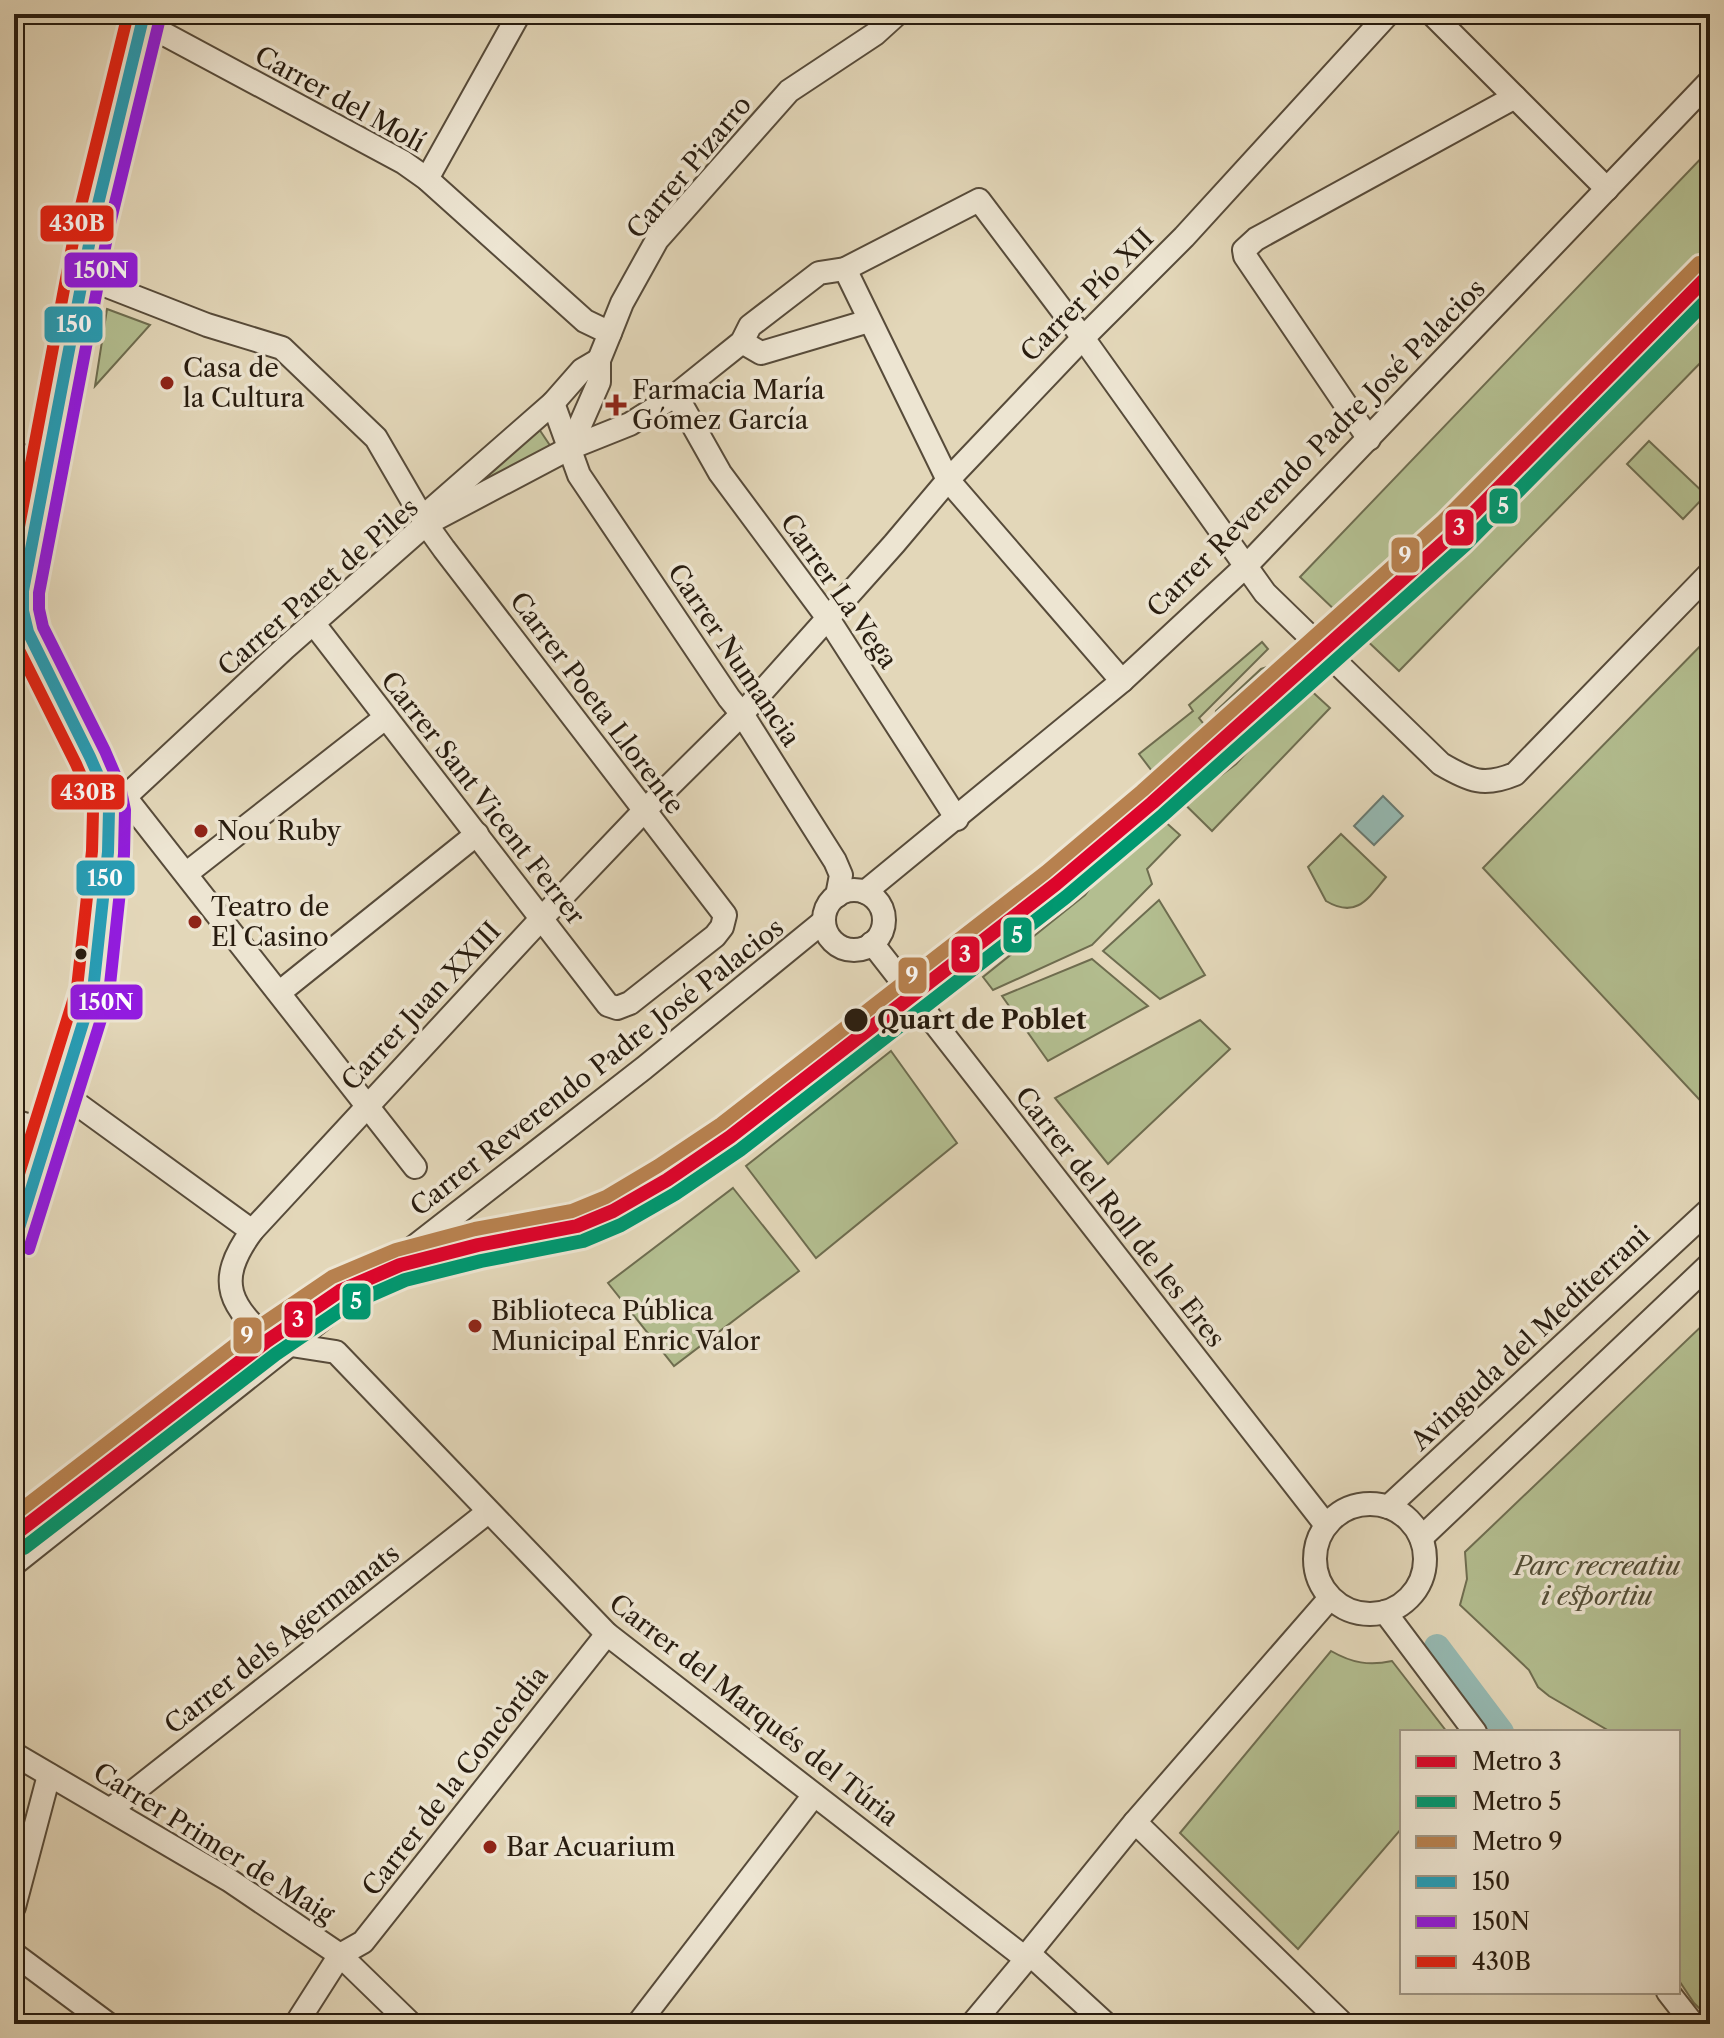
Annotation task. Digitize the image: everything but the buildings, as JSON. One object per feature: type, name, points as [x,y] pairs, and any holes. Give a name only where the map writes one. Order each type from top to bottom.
[{"type":"street","points":[[427,179],[519,14]]},
{"type":"street","name":"Carrer Pizarro","points":[[570,448],[599,382],[599,360],[622,303],[657,240],[789,91],[875,34],[897,14]]},
{"type":"street","name":"Carrer Pío XII","points":[[742,714],[948,480],[1184,237],[1388,14]]},
{"type":"street","points":[[1432,14],[1607,189]]},
{"type":"street","points":[[143,18],[92,229],[48,460],[23,540],[21,636],[113,797],[187,873],[415,1167]]},
{"type":"street","name":"Carrer del Molí","points":[[143,18],[403,162],[427,179],[585,321],[610,333]]},
{"type":"street","name":"Carrer Reverendo Padre José Palacios","points":[[865,892],[1122,681],[1247,565],[1710,81]]},
{"type":"street","points":[[1369,439],[1245,256],[1244,250],[1256,239],[1515,97]]},
{"type":"street","name":"Carrer Paret de Piles","points":[[424,521],[570,448],[630,424],[676,395],[742,342],[750,326],[819,273],[845,269],[979,200],[1083,338]]},
{"type":"street","points":[[845,269],[948,480],[1122,681]]},
{"type":"street","name":"Carrer Poeta Llorente","points":[[84,277],[207,325],[282,348],[376,438],[424,521],[643,812],[725,915]]},
{"type":"street","points":[[742,342],[761,353],[869,321]]},
{"type":"street","points":[[1083,338],[1271,599],[1441,764],[1475,781],[1494,782],[1515,774],[1710,573]]},
{"type":"street","name":"Carrer Paret de Piles","points":[[113,797],[314,624],[553,403],[582,370],[599,360]]},
{"type":"street","name":"Carrer La Vega","points":[[676,395],[720,473],[827,617],[957,819]]},
{"type":"street","name":"Carrer Numancia","points":[[553,403],[579,475],[742,714],[835,861],[841,875],[837,896]]},
{"type":"street","points":[[14,463],[29,456],[48,460]]},
{"type":"street","name":"Carrer Sant Vicent Ferrer","points":[[314,624],[608,1005]]},
{"type":"street","name":"Carrer Juan XXIII","points":[[291,1345],[274,1345],[245,1319],[229,1285],[236,1254],[252,1231],[541,919],[742,714]]},
{"type":"street","points":[[187,873],[385,718]]},
{"type":"street","points":[[14,1244],[93,991],[113,797]]},
{"type":"street","points":[[280,992],[477,834]]},
{"type":"street","points":[[837,896],[855,890],[865,892],[880,905],[884,914],[880,934],[872,943]]},
{"type":"street","name":"Carrer Reverendo Padre José Palacios","points":[[14,1564],[644,1068],[824,921],[830,903],[837,896]]},
{"type":"street","name":"Carrer Reverendo Padre José Palacios","points":[[608,1005],[617,1008],[630,1003],[715,936],[722,927],[725,915]]},
{"type":"street","name":"Carrer Reverendo Padre José Palacios","points":[[824,921],[831,939],[839,945],[858,950],[872,943]]},
{"type":"street","name":"Carrer del Roll de les Eres","points":[[872,943],[1326,1525]]},
{"type":"street","points":[[62,1093],[252,1231]]},
{"type":"street","points":[[14,1121],[50,1132]]},
{"type":"street","name":"Avinguda del Mediterrani","points":[[1388,1507],[1710,1209]]},
{"type":"street","points":[[1421,1538],[1710,1264]]},
{"type":"street","name":"Carrer del Marqués del Túria","points":[[291,1345],[336,1352],[607,1634],[1028,1956],[1106,2024]]},
{"type":"street","points":[[1362,1505],[1388,1507],[1410,1522],[1421,1538],[1425,1557],[1416,1590],[1402,1604],[1385,1612],[1364,1614],[1346,1609],[1330,1598],[1319,1582],[1315,1564],[1319,1539],[1326,1525],[1342,1511],[1362,1505]]},
{"type":"street","name":"Carrer dels Agermanats","points":[[110,1810],[488,1512]]},
{"type":"street","points":[[972,2024],[1135,1822],[1330,1598]]},
{"type":"street","points":[[1385,1612],[1474,1730]]},
{"type":"street","name":"Carrer de la Concòrdia","points":[[340,1955],[363,1942],[607,1634]]},
{"type":"street","name":"Carrer Primer de Maig","points":[[14,1754],[229,1880],[340,1955],[411,2024]]},
{"type":"street","points":[[14,1907],[49,1775]]},
{"type":"street","points":[[638,2024],[814,1795]]},
{"type":"street","points":[[1135,1822],[1343,2024]]},
{"type":"street","points":[[14,1954],[108,2024]]},
{"type":"street","points":[[296,2024],[340,1955]]},
{"type":"street","points":[[1670,1994],[1693,2024]]},
{"type":"green space","points":[[1710,149],[1710,353],[1399,671],[1300,577]]},
{"type":"green space","points":[[107,309],[150,325],[95,386]]},
{"type":"green space","points":[[539,429],[551,447],[469,493]]},
{"type":"green space","points":[[1649,441],[1706,495],[1683,519],[1627,464]]},
{"type":"green space","points":[[1710,636],[1710,1111],[1483,868]]},
{"type":"green space","points":[[1262,642],[1268,649],[1199,718],[1222,747],[1203,763],[1216,779],[1236,764],[1307,687],[1330,708],[1212,831],[1155,775],[1139,754],[1193,711],[1189,705]]},
{"type":"green space","points":[[1267,667],[1285,677],[1290,696],[1246,740],[1228,736],[1217,724],[1216,711],[1261,669]]},
{"type":"green space","points":[[1162,819],[1180,835],[1147,869],[1152,884],[1092,945],[993,990],[983,977],[1085,895],[1108,864]]},
{"type":"green space","points":[[1341,834],[1386,877],[1367,899],[1346,908],[1326,901],[1308,867]]},
{"type":"green space","points":[[1159,900],[1205,975],[1160,999],[1103,951]]},
{"type":"green space","points":[[1092,959],[1148,1006],[1048,1061],[1002,996]]},
{"type":"green space","points":[[1200,1020],[1230,1049],[1108,1164],[1055,1098]]},
{"type":"green space","points":[[891,1051],[957,1143],[816,1258],[746,1166]]},
{"type":"green space","points":[[733,1188],[799,1271],[674,1366],[608,1283]]},
{"type":"green space","name":"Parc recreatiu i esportiu","points":[[1710,1318],[1710,2019],[1680,1982],[1680,1730],[1608,1730],[1538,1687],[1529,1670],[1460,1605],[1467,1579],[1465,1552]]},
{"type":"green space","points":[[1331,1651],[1361,1662],[1392,1661],[1445,1730],[1400,1730],[1400,1830],[1298,1949],[1180,1833]]},
{"type":"water","points":[[1383,796],[1403,816],[1374,845],[1354,826]]},
{"type":"waterway","points":[[1437,1647],[1499,1730]]},
{"type":"metro line","name":"9","points":[[14,1515],[257,1328],[332,1277],[396,1250],[475,1229],[572,1211],[606,1197],[721,1124],[1046,872],[1142,791],[1443,521],[1699,263]]},
{"type":"metro line","name":"3","points":[[14,1535],[267,1341],[340,1291],[400,1265],[478,1245],[577,1226],[613,1211],[667,1180],[730,1137],[1056,884],[1152,803],[1454,533],[1710,274]]},
{"type":"metro line","name":"5","points":[[24,1548],[276,1354],[348,1305],[405,1280],[583,1241],[621,1225],[675,1194],[740,1150],[1066,897],[1163,815],[1465,545],[1710,297]]},
{"type":"transit line","name":"430B","points":[[14,553],[76,226],[128,14]]},
{"type":"transit line","name":"150","points":[[14,1244],[93,991],[108,852],[109,810],[105,791],[90,757],[28,632],[23,611],[23,591],[92,229],[144,14]]},
{"type":"transit line","name":"150N","points":[[29,1249],[109,994],[124,854],[125,810],[120,786],[105,751],[43,627],[39,593],[108,232],[160,18]]},
{"type":"transit line","name":"430B","points":[[14,640],[76,764],[93,811],[92,851],[77,988],[14,1190]]},
{"type":"place","name":"Casa de la Cultura","points":[[167,383]]},
{"type":"place","name":"Farmacia María Gómez García","points":[[616,405]]},
{"type":"place","name":"Nou Ruby","points":[[201,831]]},
{"type":"place","name":"Teatro de El Casino","points":[[195,922]]},
{"type":"place","name":"Quart de Poblet","points":[[856,1020]]},
{"type":"place","name":"Biblioteca Pública Municipal Enric Valor","points":[[475,1326]]},
{"type":"place","name":"Bar Acuarium","points":[[490,1847]]}]
